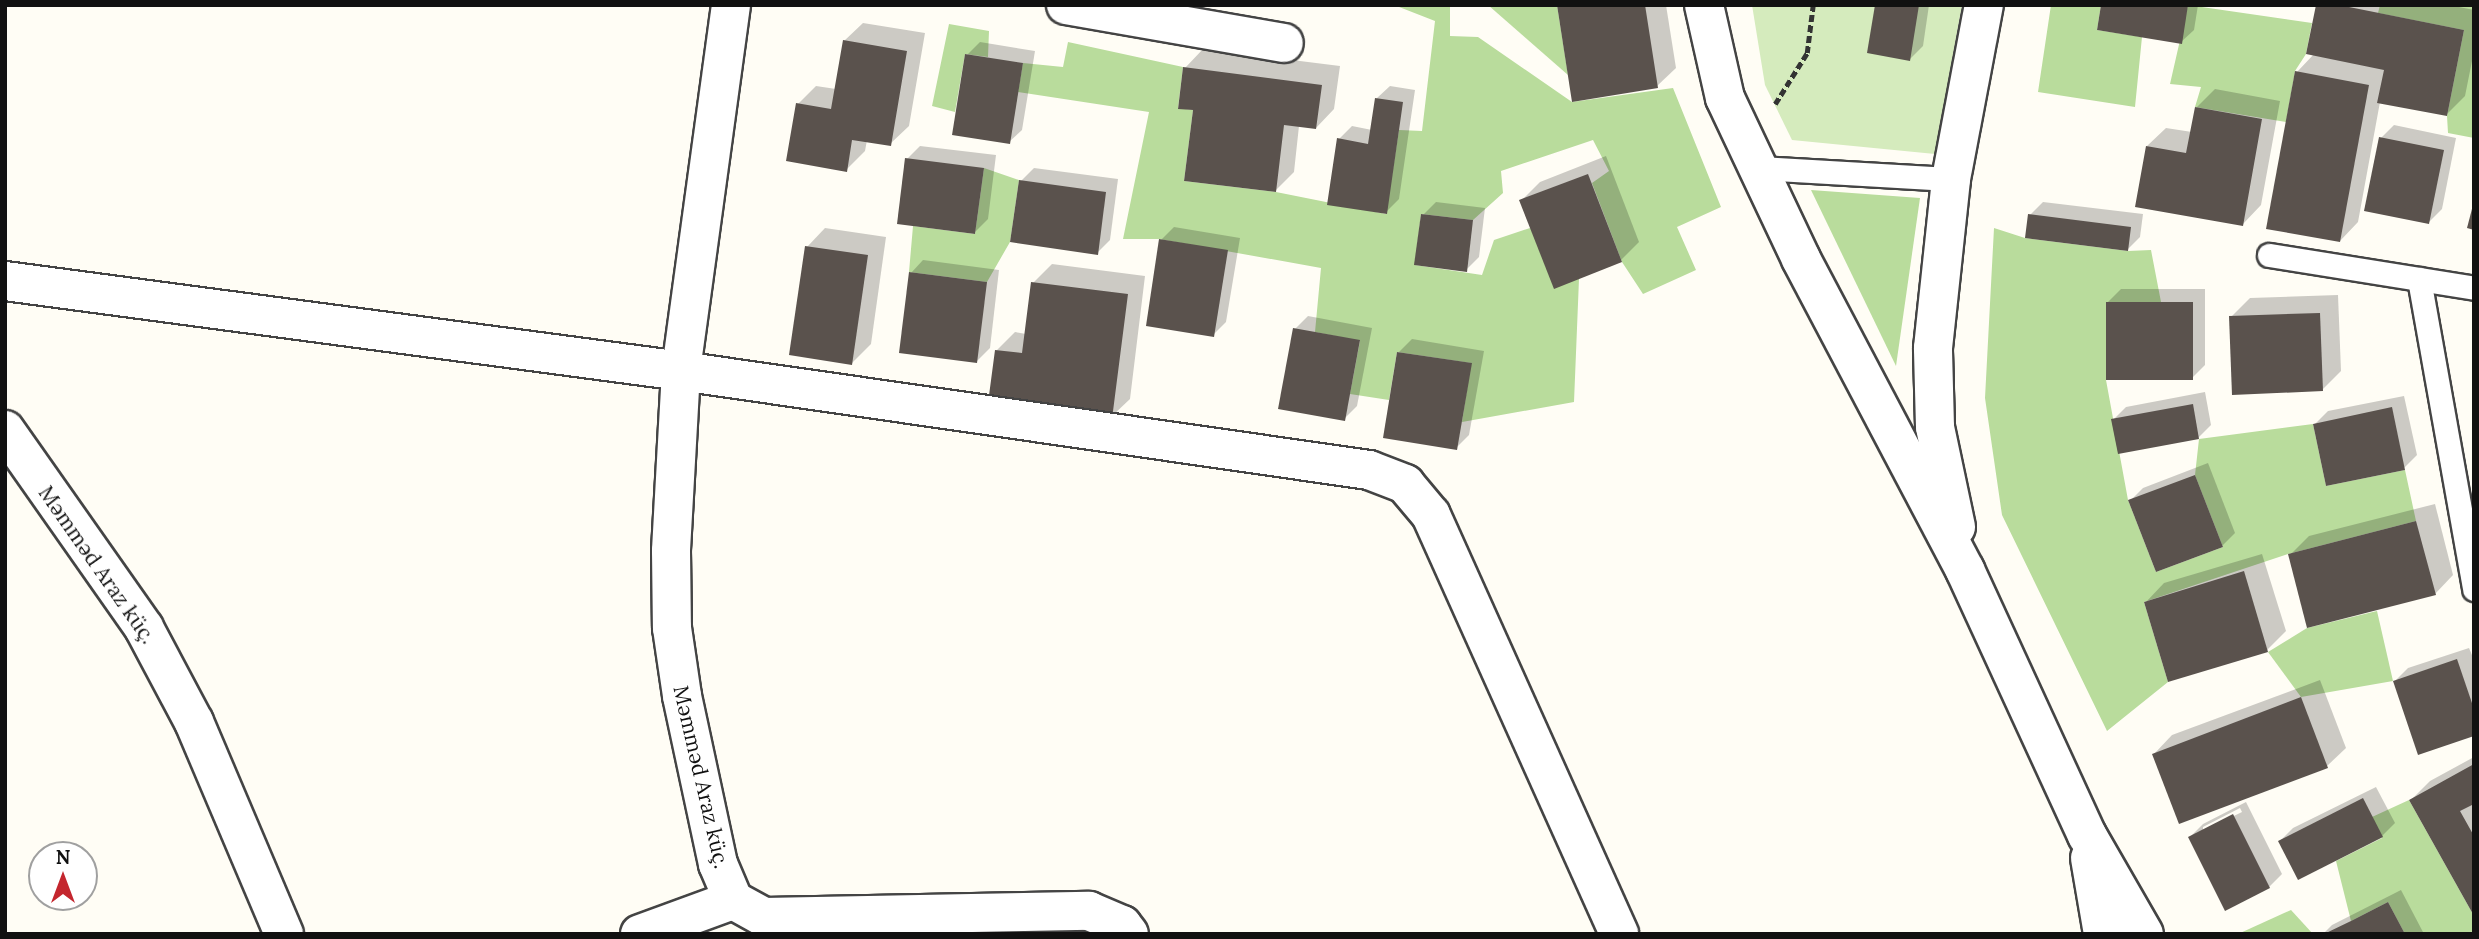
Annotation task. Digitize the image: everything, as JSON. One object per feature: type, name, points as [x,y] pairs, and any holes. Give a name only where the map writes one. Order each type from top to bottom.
[{"type":"street","name":"Məmməd Araz küç.","points":[[731,5],[681,371],[671,551],[672,628],[682,696],[713,838],[733,900]]},
{"type":"street","points":[[1066,5],[1284,43]]},
{"type":"street","points":[[1704,5],[1725,97],[1801,259],[1965,570],[2087,835],[2144,934]]},
{"type":"street","points":[[1965,570],[1935,427],[1933,348],[1938,271],[1951,179],[1984,5]]},
{"type":"street","points":[[5,281],[681,371],[1369,470],[1405,484],[1431,515],[1619,934]]},
{"type":"street","name":"Məmməd Araz küç.","points":[[5,429],[144,628],[194,722],[284,934]]},
{"type":"street","points":[[2087,835],[2103,934]]},
{"type":"street","points":[[640,934],[733,900],[764,917],[1089,911],[1122,925],[1129,934]]},
{"type":"lane","points":[[1758,168],[1951,179]]},
{"type":"lane","points":[[2269,255],[2474,288]]},
{"type":"lane","points":[[2419,279],[2474,589]]},
{"type":"path","points":[[1775,104],[1807,53],[1813,5]]},
{"type":"green space","points":[[1394,5],[1450,5],[1450,36],[1478,37],[1572,102],[1673,88],[1721,207],[1677,227],[1696,270],[1643,294],[1622,262],[1592,183],[1609,171],[1593,140],[1501,171],[1503,193],[1473,220],[1421,214],[1415,265],[1482,275],[1494,240],[1530,228],[1579,279],[1574,402],[1462,422],[1471,363],[1397,352],[1389,400],[1350,394],[1360,341],[1315,332],[1321,268],[1159,239],[1123,239],[1149,112],[1018,92],[1023,63],[1063,67],[1068,42],[1183,67],[1178,108],[1193,110],[1184,181],[1276,192],[1386,214],[1399,130],[1422,131],[1435,21]]},
{"type":"green space","points":[[1488,5],[1557,5],[1568,75]]},
{"type":"green space","points":[[1752,5],[1962,5],[1935,154],[1792,140],[1765,85]]},
{"type":"green space","points":[[2051,5],[2101,5],[2097,30],[2142,37],[2135,107],[2038,92]]},
{"type":"green space","points":[[2188,5],[2312,23],[2306,54],[2295,71],[2286,122],[2195,107],[2201,87],[2170,84]]},
{"type":"green space","points":[[2380,5],[2474,5],[2474,138],[2448,133],[2447,116],[2464,30],[2378,13]]},
{"type":"green space","points":[[949,24],[989,31],[988,57],[965,54],[955,112],[932,106]]},
{"type":"green space","points":[[984,168],[1019,180],[1010,242],[987,282],[909,272],[913,226],[975,234]]},
{"type":"green space","points":[[1811,190],[1920,198],[1896,366]]},
{"type":"green space","points":[[1994,228],[2025,238],[2128,251],[2151,250],[2161,302],[2107,302],[2106,380],[2128,500],[2156,572],[2223,547],[2195,475],[2199,439],[2313,424],[2326,486],[2405,470],[2416,521],[2288,554],[2144,602],[2168,682],[2107,731],[2002,515],[1985,398]]},
{"type":"green space","points":[[2377,611],[2393,681],[2301,697],[2268,652],[2307,628]]},
{"type":"green space","points":[[2409,800],[2474,916],[2474,934],[2405,934],[2388,902],[2351,921],[2336,861],[2382,838],[2372,817]]},
{"type":"green space","points":[[2291,910],[2313,934],[2238,934]]},
{"type":"building","points":[[1557,5],[1645,5],[1658,88],[1572,102]]},
{"type":"building","points":[[1875,5],[1919,5],[1910,61],[1867,53]]},
{"type":"building","points":[[2101,5],[2188,5],[2182,44],[2097,30]]},
{"type":"building","points":[[2316,5],[2339,5],[2464,30],[2447,116],[2377,103],[2384,70],[2306,54]]},
{"type":"building","points":[[843,40],[907,51],[891,146],[852,140],[847,172],[786,161],[796,103],[831,109]]},
{"type":"building","points":[[965,54],[1023,63],[1010,144],[952,135]]},
{"type":"building","points":[[1183,67],[1322,85],[1316,129],[1284,125],[1276,192],[1184,181],[1193,110],[1178,109]]},
{"type":"building","points":[[2295,71],[2369,85],[2340,242],[2266,229]]},
{"type":"building","points":[[1375,98],[1403,102],[1387,214],[1327,205],[1337,138],[1368,144]]},
{"type":"building","points":[[2195,107],[2262,119],[2243,226],[2135,207],[2146,146],[2186,153]]},
{"type":"building","points":[[2379,137],[2444,150],[2429,224],[2364,211]]},
{"type":"building","points":[[905,158],[984,168],[975,234],[897,224]]},
{"type":"building","points":[[1588,174],[1622,262],[1554,289],[1519,200]]},
{"type":"building","points":[[1019,180],[1106,192],[1098,255],[1010,242]]},
{"type":"building","points":[[2474,205],[2474,230],[2467,228]]},
{"type":"building","points":[[1421,214],[1473,220],[1467,272],[1414,265]]},
{"type":"building","points":[[2028,214],[2131,227],[2128,251],[2025,238]]},
{"type":"building","points":[[1159,239],[1228,250],[1214,337],[1146,326]]},
{"type":"building","points":[[805,246],[868,255],[852,365],[789,355]]},
{"type":"building","points":[[909,272],[987,282],[977,363],[899,353]]},
{"type":"building","points":[[1031,282],[1128,294],[1112,419],[988,403],[995,350],[1022,353]]},
{"type":"building","points":[[2106,302],[2193,302],[2193,380],[2106,380]]},
{"type":"building","points":[[2320,313],[2323,391],[2232,395],[2229,316]]},
{"type":"building","points":[[1293,328],[1360,340],[1345,421],[1278,409]]},
{"type":"building","points":[[1397,352],[1472,363],[1457,450],[1383,438]]},
{"type":"building","points":[[2193,404],[2199,439],[2118,454],[2111,419]]},
{"type":"building","points":[[2392,407],[2405,470],[2326,486],[2313,424]]},
{"type":"building","points":[[2195,475],[2223,547],[2156,572],[2128,500]]},
{"type":"building","points":[[2416,521],[2436,595],[2307,628],[2288,554]]},
{"type":"building","points":[[2244,571],[2268,652],[2168,682],[2144,602]]},
{"type":"building","points":[[2457,659],[2474,709],[2474,736],[2418,755],[2393,681]]},
{"type":"building","points":[[2301,697],[2328,768],[2179,824],[2152,754]]},
{"type":"building","points":[[2474,764],[2474,804],[2460,811],[2474,836],[2474,916],[2409,800]]},
{"type":"building","points":[[2363,798],[2383,837],[2298,880],[2278,841]]},
{"type":"building","points":[[2233,814],[2270,888],[2225,911],[2188,837]]},
{"type":"building","points":[[2388,902],[2405,934],[2324,934],[2351,921]]}]
